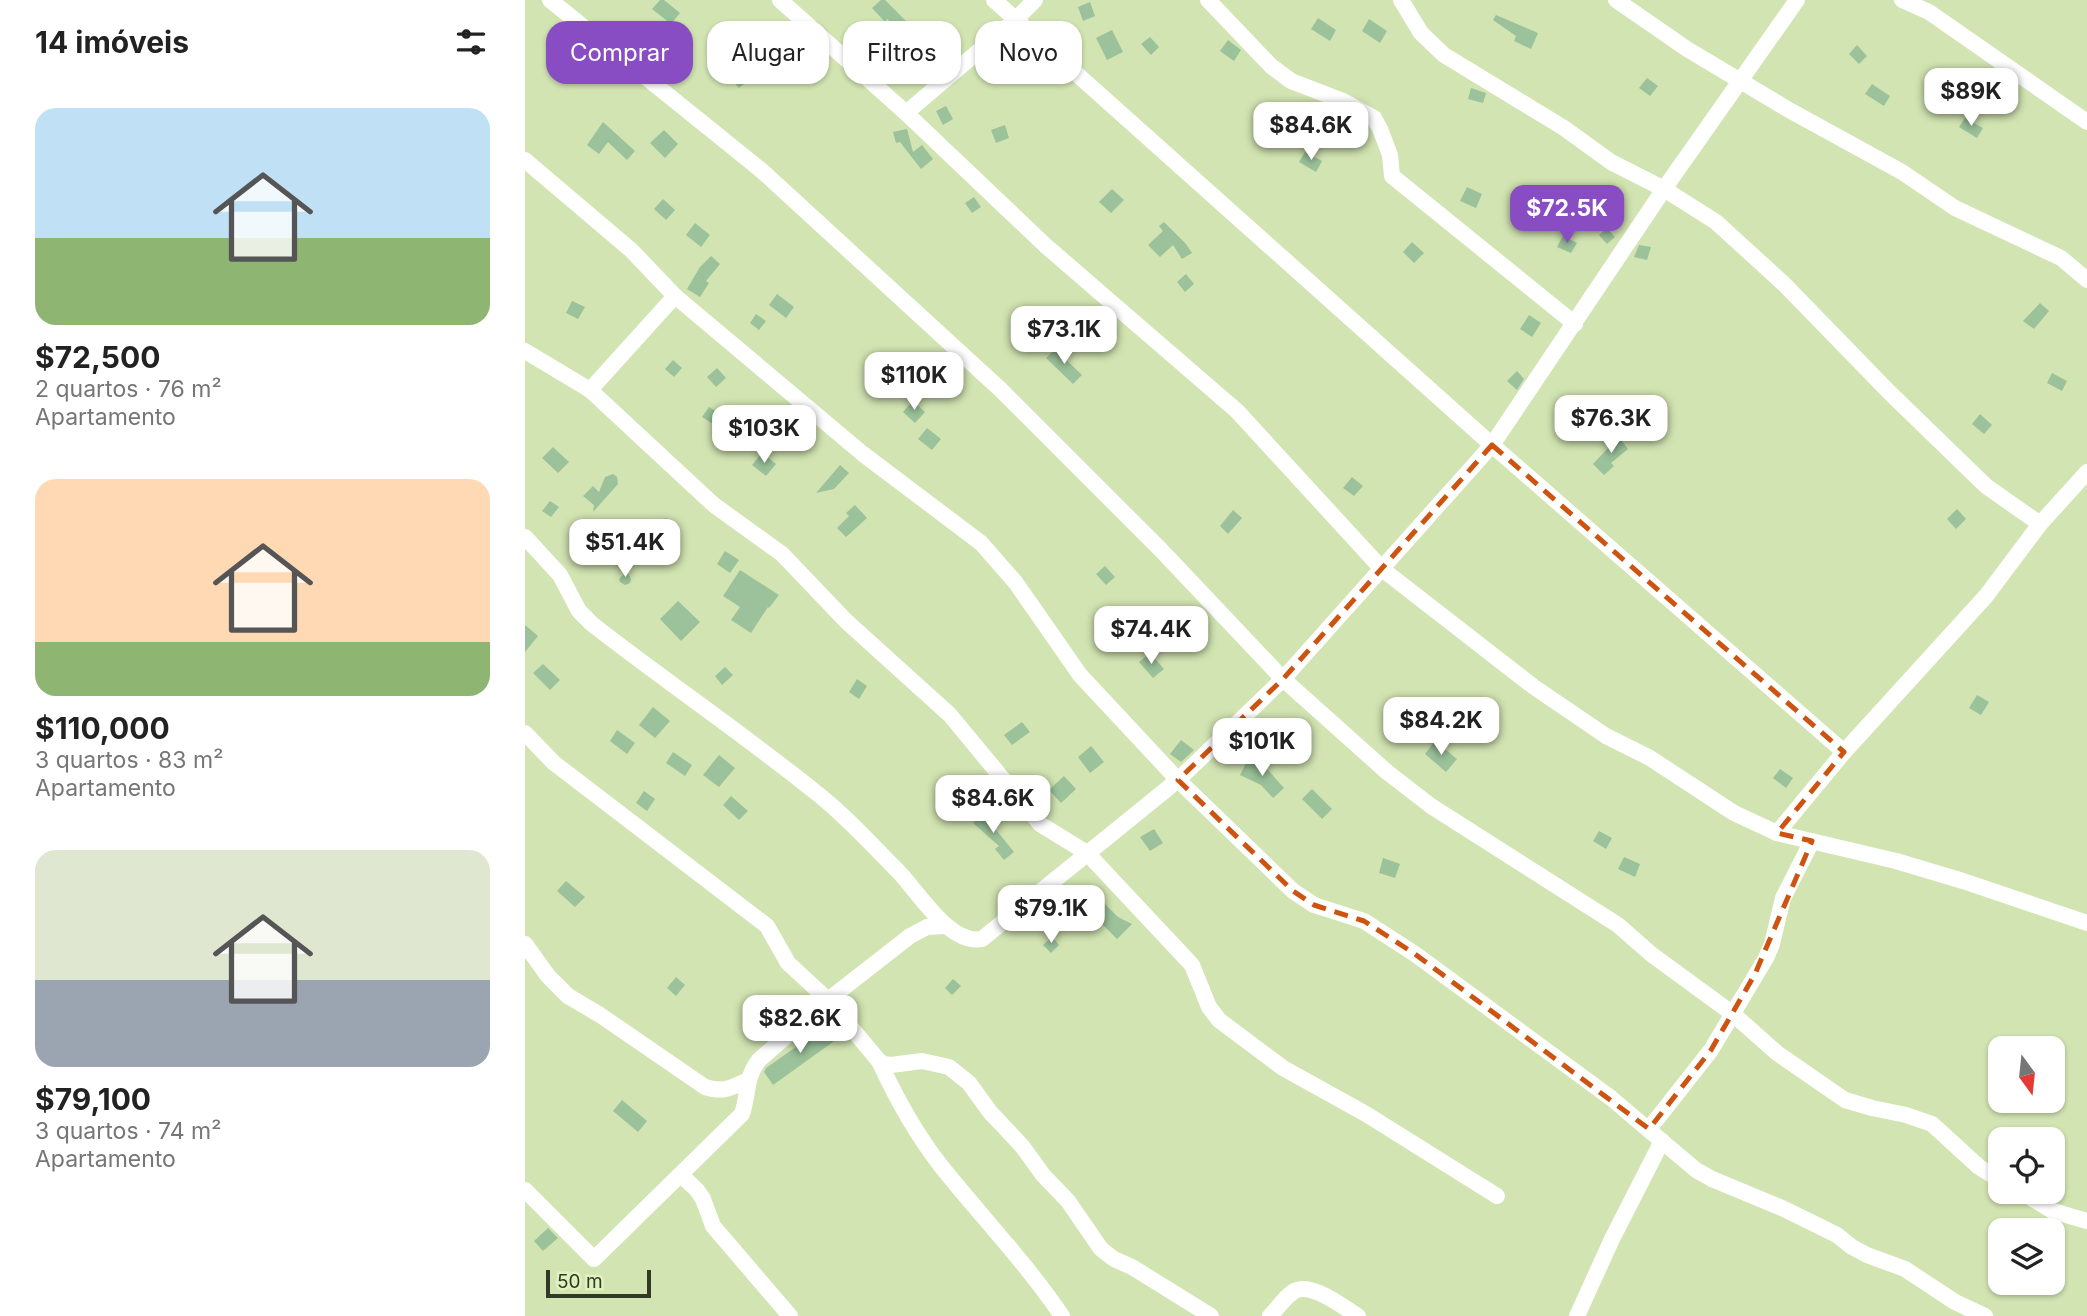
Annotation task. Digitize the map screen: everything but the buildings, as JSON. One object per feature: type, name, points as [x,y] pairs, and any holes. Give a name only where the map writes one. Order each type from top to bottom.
[{"type":"street","points":[[550,0],[761,170],[1001,390],[1161,550],[1283,679],[1387,772],[1431,806],[1618,925],[1651,954],[1733,1014],[1777,1053],[1845,1100],[1932,1124],[1988,1173]]},
{"type":"street","points":[[780,0],[906,113],[1046,246],[1237,411],[1382,569],[1534,687],[1606,736],[1650,758],[1734,813],[1777,833],[1896,861],[2087,923]]},
{"type":"street","points":[[994,0],[1492,445],[1844,752]]},
{"type":"street","points":[[906,113],[1015,20],[1034,0]]},
{"type":"street","points":[[1208,0],[1271,66],[1291,81],[1343,101],[1374,118],[1390,155],[1392,176],[1575,324]]},
{"type":"street","points":[[1401,0],[1422,33],[1444,55],[1564,128],[1611,162],[1664,189],[1716,222],[1784,284],[1889,392],[1986,486],[2040,524]]},
{"type":"street","points":[[1616,0],[1687,49],[1789,110],[1902,172],[1955,208],[2060,258],[2087,280]]},
{"type":"street","points":[[525,537],[560,575],[579,611],[592,624],[816,792],[905,878],[946,926],[973,941],[982,939],[1178,780],[1283,679],[1492,445],[1664,189],[1797,0]]},
{"type":"street","points":[[1902,0],[1929,12],[2087,122]]},
{"type":"street","points":[[525,160],[631,250],[675,296],[863,454],[981,543],[1016,583],[1080,675],[1178,780],[1293,891],[1314,905],[1364,921],[1415,954],[1611,1098],[1696,1170],[1837,1235],[1867,1255],[1905,1269],[1955,1303],[1985,1316]]},
{"type":"street","points":[[590,390],[675,296]]},
{"type":"street","points":[[525,351],[590,390],[714,505],[782,554],[846,621],[950,715],[1041,824],[1087,853],[1192,965],[1209,1007],[1219,1020],[1283,1068],[1366,1114],[1497,1196]]},
{"type":"street","points":[[1777,833],[1844,752],[1986,596],[2040,524],[2087,472]]},
{"type":"street","points":[[525,733],[554,763],[767,926],[788,963],[828,1000],[879,1061],[915,1130],[940,1165],[1062,1316]]},
{"type":"street","points":[[1649,1129],[1711,1049],[1766,958],[1783,898],[1812,841]]},
{"type":"street","points":[[525,1190],[594,1259],[742,1114],[748,1080],[758,1060],[828,1000],[910,936],[927,927],[946,926]]},
{"type":"street","points":[[525,944],[548,976],[568,996],[600,1014],[705,1087],[717,1091],[727,1090],[748,1080]]},
{"type":"street","points":[[879,1061],[891,1065],[922,1061],[949,1067],[969,1083],[1043,1175],[1068,1200],[1101,1249],[1211,1316]]},
{"type":"street","points":[[1577,1316],[1612,1239],[1662,1141]]},
{"type":"street","points":[[681,1175],[697,1189],[713,1226],[790,1316]]},
{"type":"street","points":[[2041,1204],[2053,1211],[2087,1221]]},
{"type":"street","points":[[1270,1316],[1294,1290],[1305,1288],[1318,1292],[1358,1316]]},
{"type":"highlighted area","points":[[1492,445],[1844,752],[1777,833],[1812,841],[1755,974],[1711,1050],[1649,1129],[1415,954],[1364,921],[1314,905],[1293,891],[1178,780],[1283,679]]}]
